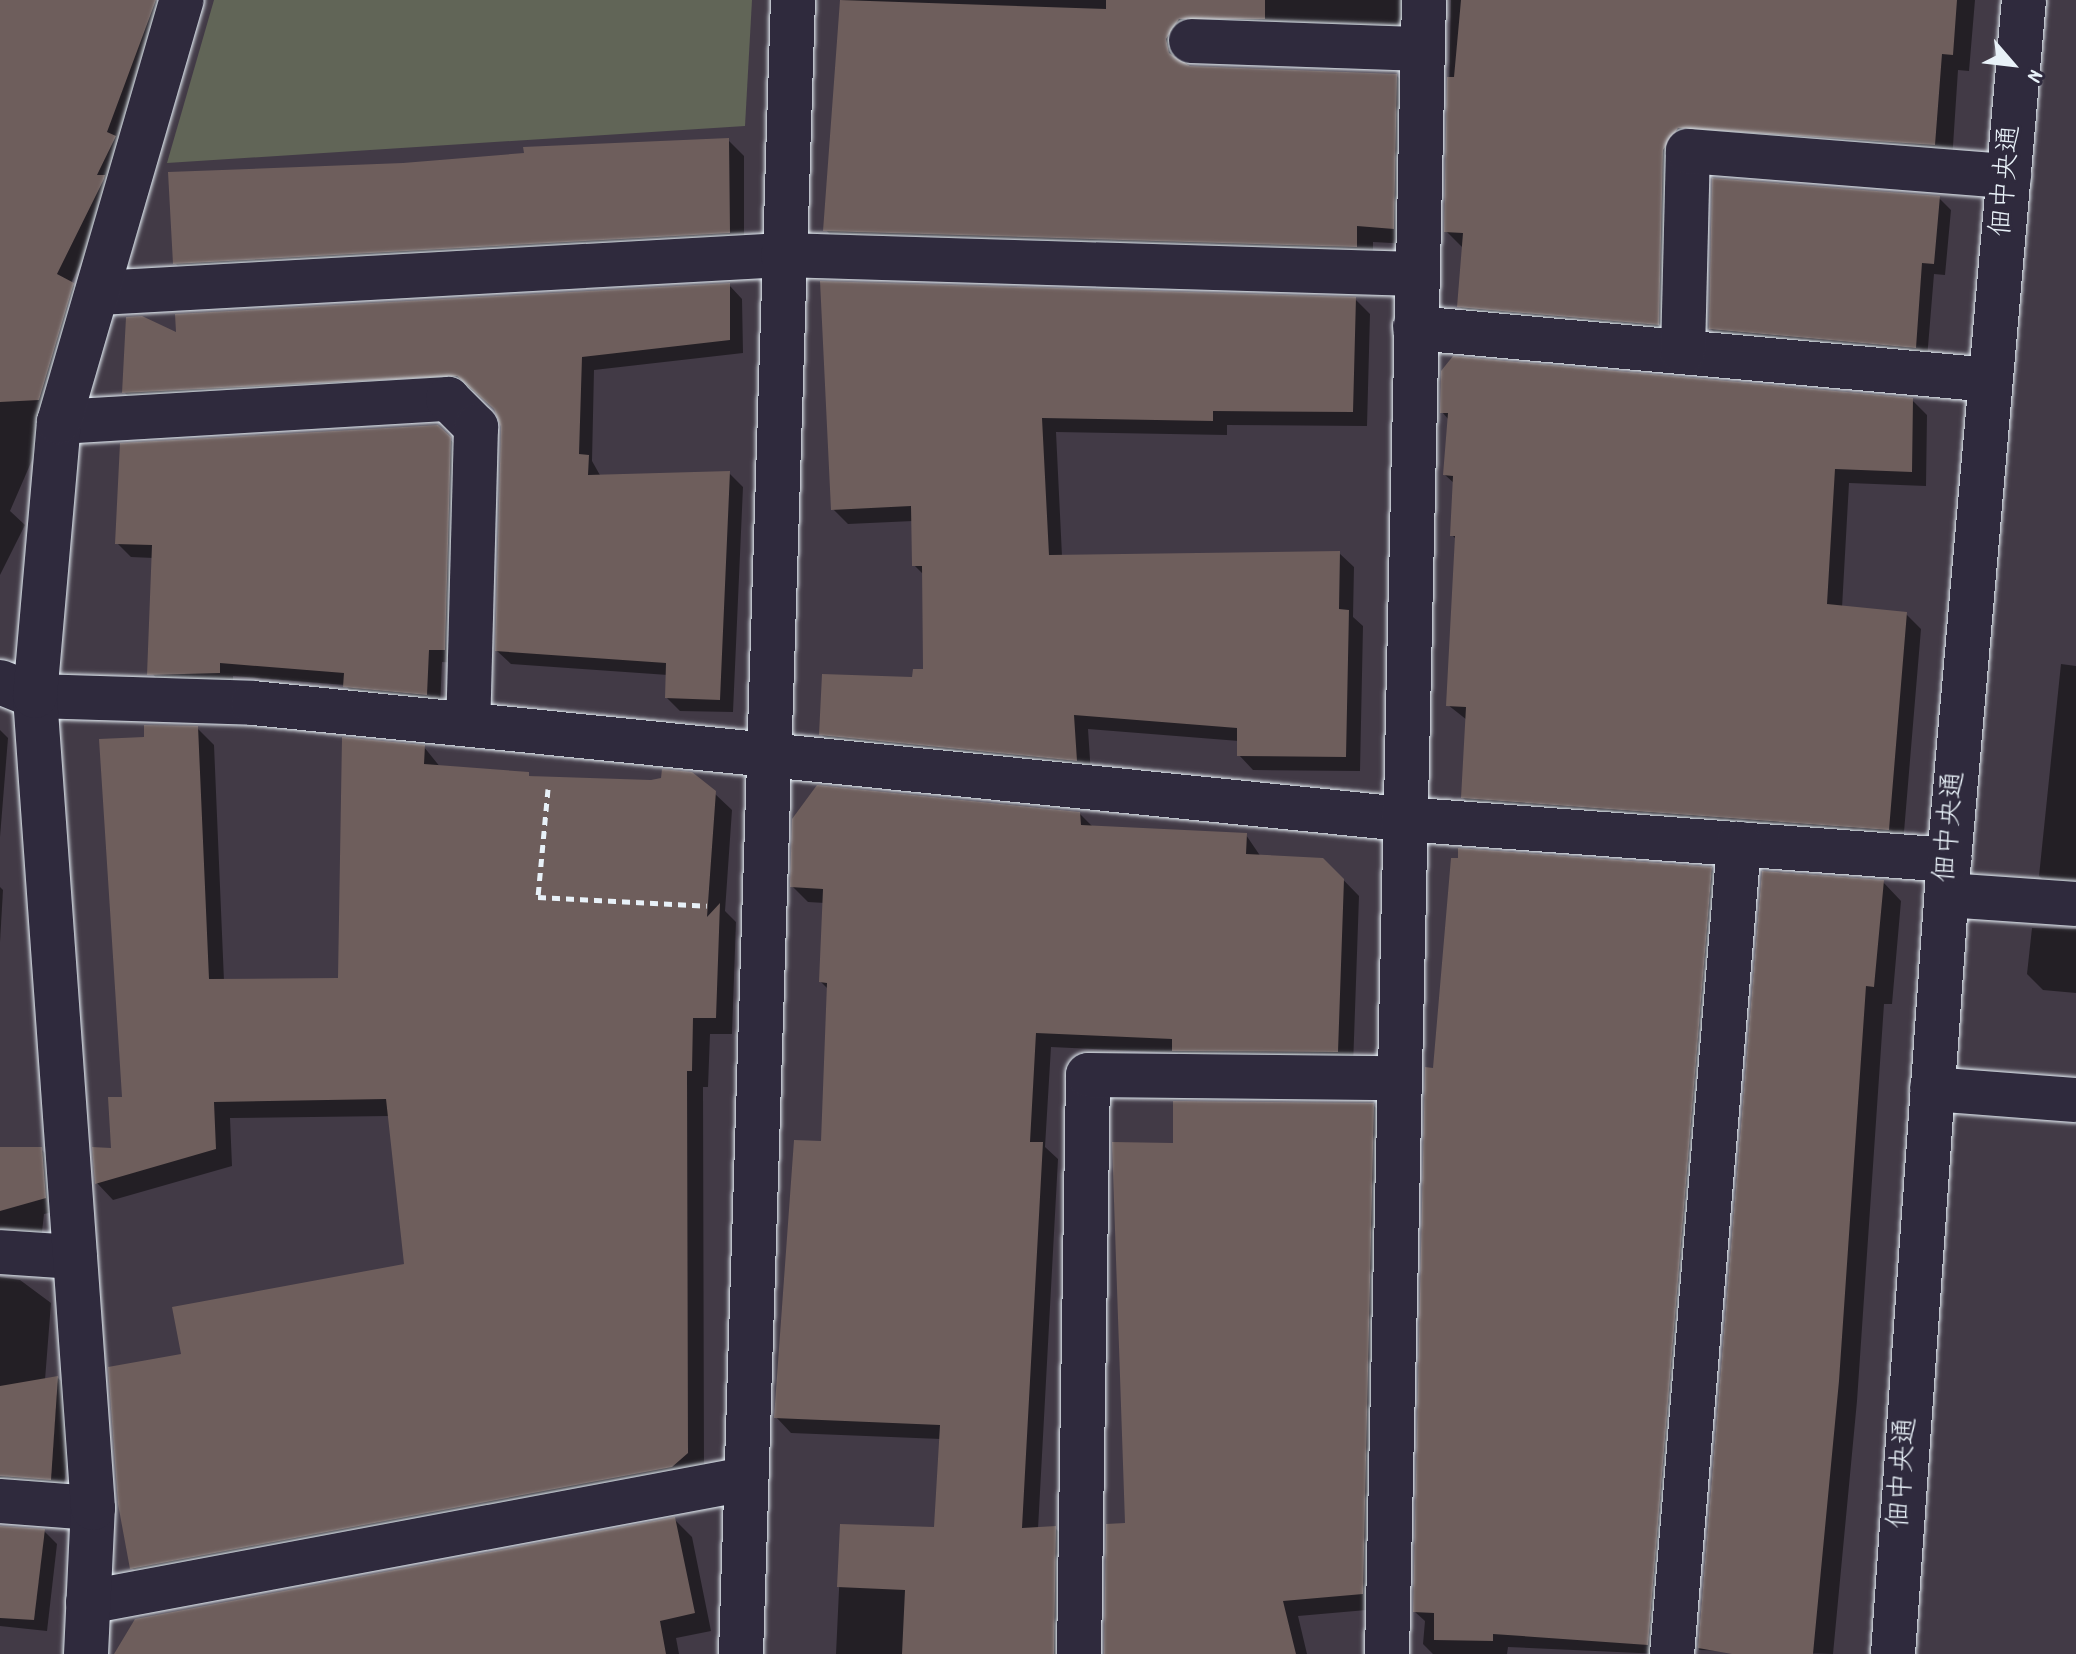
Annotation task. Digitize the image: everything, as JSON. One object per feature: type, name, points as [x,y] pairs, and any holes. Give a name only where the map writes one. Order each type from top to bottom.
[{"type":"street","points":[[86,1654],[93,1508],[75,1257],[18,689],[59,422],[182,0]]},
{"type":"street","points":[[741,1654],[765,753],[793,0]]},
{"type":"street","points":[[1387,1654],[1397,1078],[1424,0]]},
{"type":"street","name":"佃中央通","points":[[1893,1654],[1948,877],[2024,0]]},
{"type":"street","points":[[1191,41],[1423,49]]},
{"type":"street","points":[[1683,352],[1688,151],[2009,176]]},
{"type":"street","points":[[99,293],[783,255],[1417,274]]},
{"type":"street","points":[[1415,328],[1991,380]]},
{"type":"street","points":[[59,422],[448,399],[476,427],[468,724]]},
{"type":"street","points":[[18,689],[253,703],[1403,819],[1739,844],[1948,877],[2076,904]]},
{"type":"street","points":[[1672,1654],[1739,844]]},
{"type":"street","points":[[1079,1654],[1088,1075],[1397,1078]]},
{"type":"street","points":[[1932,1089],[2076,1100]]},
{"type":"street","points":[[0,1252],[75,1257]]},
{"type":"street","points":[[88,1602],[745,1479]]},
{"type":"street","points":[[0,1501],[93,1508]]},
{"type":"path","points":[[553,732],[538,897],[761,908]]},
{"type":"green space","points":[[214,0],[752,0],[745,126],[167,163]]},
{"type":"building","points":[[0,0],[156,0],[107,132],[116,136],[97,175],[105,175],[104,179],[57,274],[74,283],[39,400],[0,402]]},
{"type":"building","points":[[840,0],[1106,9],[1106,0],[1265,0],[1265,19],[1179,19],[1166,39],[1169,53],[1190,66],[1397,74],[1394,229],[1357,226],[1357,247],[823,231]]},
{"type":"building","points":[[1461,0],[1957,0],[1953,55],[1942,54],[1935,145],[1678,128],[1663,150],[1659,325],[1457,307],[1463,233],[1444,232],[1447,77],[1454,77]]},
{"type":"building","points":[[729,138],[730,233],[173,264],[168,172],[403,163],[524,153],[523,147]]},
{"type":"building","points":[[1712,178],[1940,196],[1934,264],[1922,263],[1916,348],[1709,329]]},
{"type":"building","points":[[820,281],[1356,297],[1353,412],[1213,411],[1213,421],[1042,418],[1049,555],[1340,551],[1339,609],[1349,610],[1346,757],[1237,756],[1237,728],[1074,715],[1077,761],[819,735],[822,674],[912,677],[913,669],[923,669],[922,566],[912,566],[911,506],[831,510]]},
{"type":"building","points":[[730,283],[730,340],[582,357],[579,454],[589,455],[588,475],[730,471],[720,700],[665,698],[666,663],[495,651],[501,427],[494,409],[457,376],[122,393],[126,317],[142,316],[176,332],[175,314]]},
{"type":"building","points":[[1453,356],[1913,398],[1912,472],[1835,469],[1827,604],[1907,612],[1889,830],[1461,798],[1466,707],[1446,706],[1455,536],[1450,536],[1453,476],[1443,475],[1448,413],[1440,413],[1441,371]]},
{"type":"building","points":[[438,425],[451,437],[445,650],[429,650],[427,695],[343,687],[344,673],[220,663],[220,673],[147,675],[152,545],[115,544],[120,443]]},
{"type":"building","points":[[144,725],[198,726],[209,979],[338,978],[342,737],[425,745],[424,764],[529,772],[529,776],[651,780],[661,778],[662,769],[692,772],[716,791],[707,917],[720,903],[716,1018],[693,1018],[692,1071],[687,1071],[688,1453],[672,1467],[130,1569],[118,1504],[108,1367],[181,1354],[172,1307],[404,1264],[386,1099],[214,1102],[216,1149],[95,1184],[92,1147],[111,1148],[108,1097],[122,1097],[99,739],[144,737]]},
{"type":"building","points":[[817,785],[1080,812],[1081,825],[1247,833],[1246,854],[1323,858],[1344,879],[1338,1052],[1172,1051],[1172,1039],[1036,1033],[1030,1142],[1043,1142],[1022,1528],[1056,1526],[1054,1654],[902,1654],[905,1590],[837,1587],[840,1524],[934,1527],[940,1425],[774,1418],[794,1140],[821,1141],[827,983],[819,982],[823,889],[790,887],[792,819]]},
{"type":"building","points":[[1458,848],[1712,867],[1648,1645],[1493,1634],[1493,1641],[1434,1640],[1434,1613],[1413,1612],[1425,1067],[1433,1068],[1451,858],[1458,858]]},
{"type":"building","points":[[1762,871],[1884,880],[1874,987],[1866,986],[1839,1381],[1813,1654],[1732,1654],[1698,1648]]},
{"type":"building","points":[[1173,1101],[1374,1103],[1363,1594],[1283,1601],[1296,1654],[1104,1654],[1106,1524],[1125,1523],[1112,1142],[1173,1143]]},
{"type":"building","points":[[0,1147],[42,1147],[46,1198],[0,1211]]},
{"type":"building","points":[[58,1376],[51,1480],[0,1476],[0,1386]]},
{"type":"building","points":[[675,1517],[695,1613],[660,1621],[666,1654],[114,1654],[135,1619]]},
{"type":"building","points":[[0,1526],[45,1529],[34,1620],[0,1618]]}]
